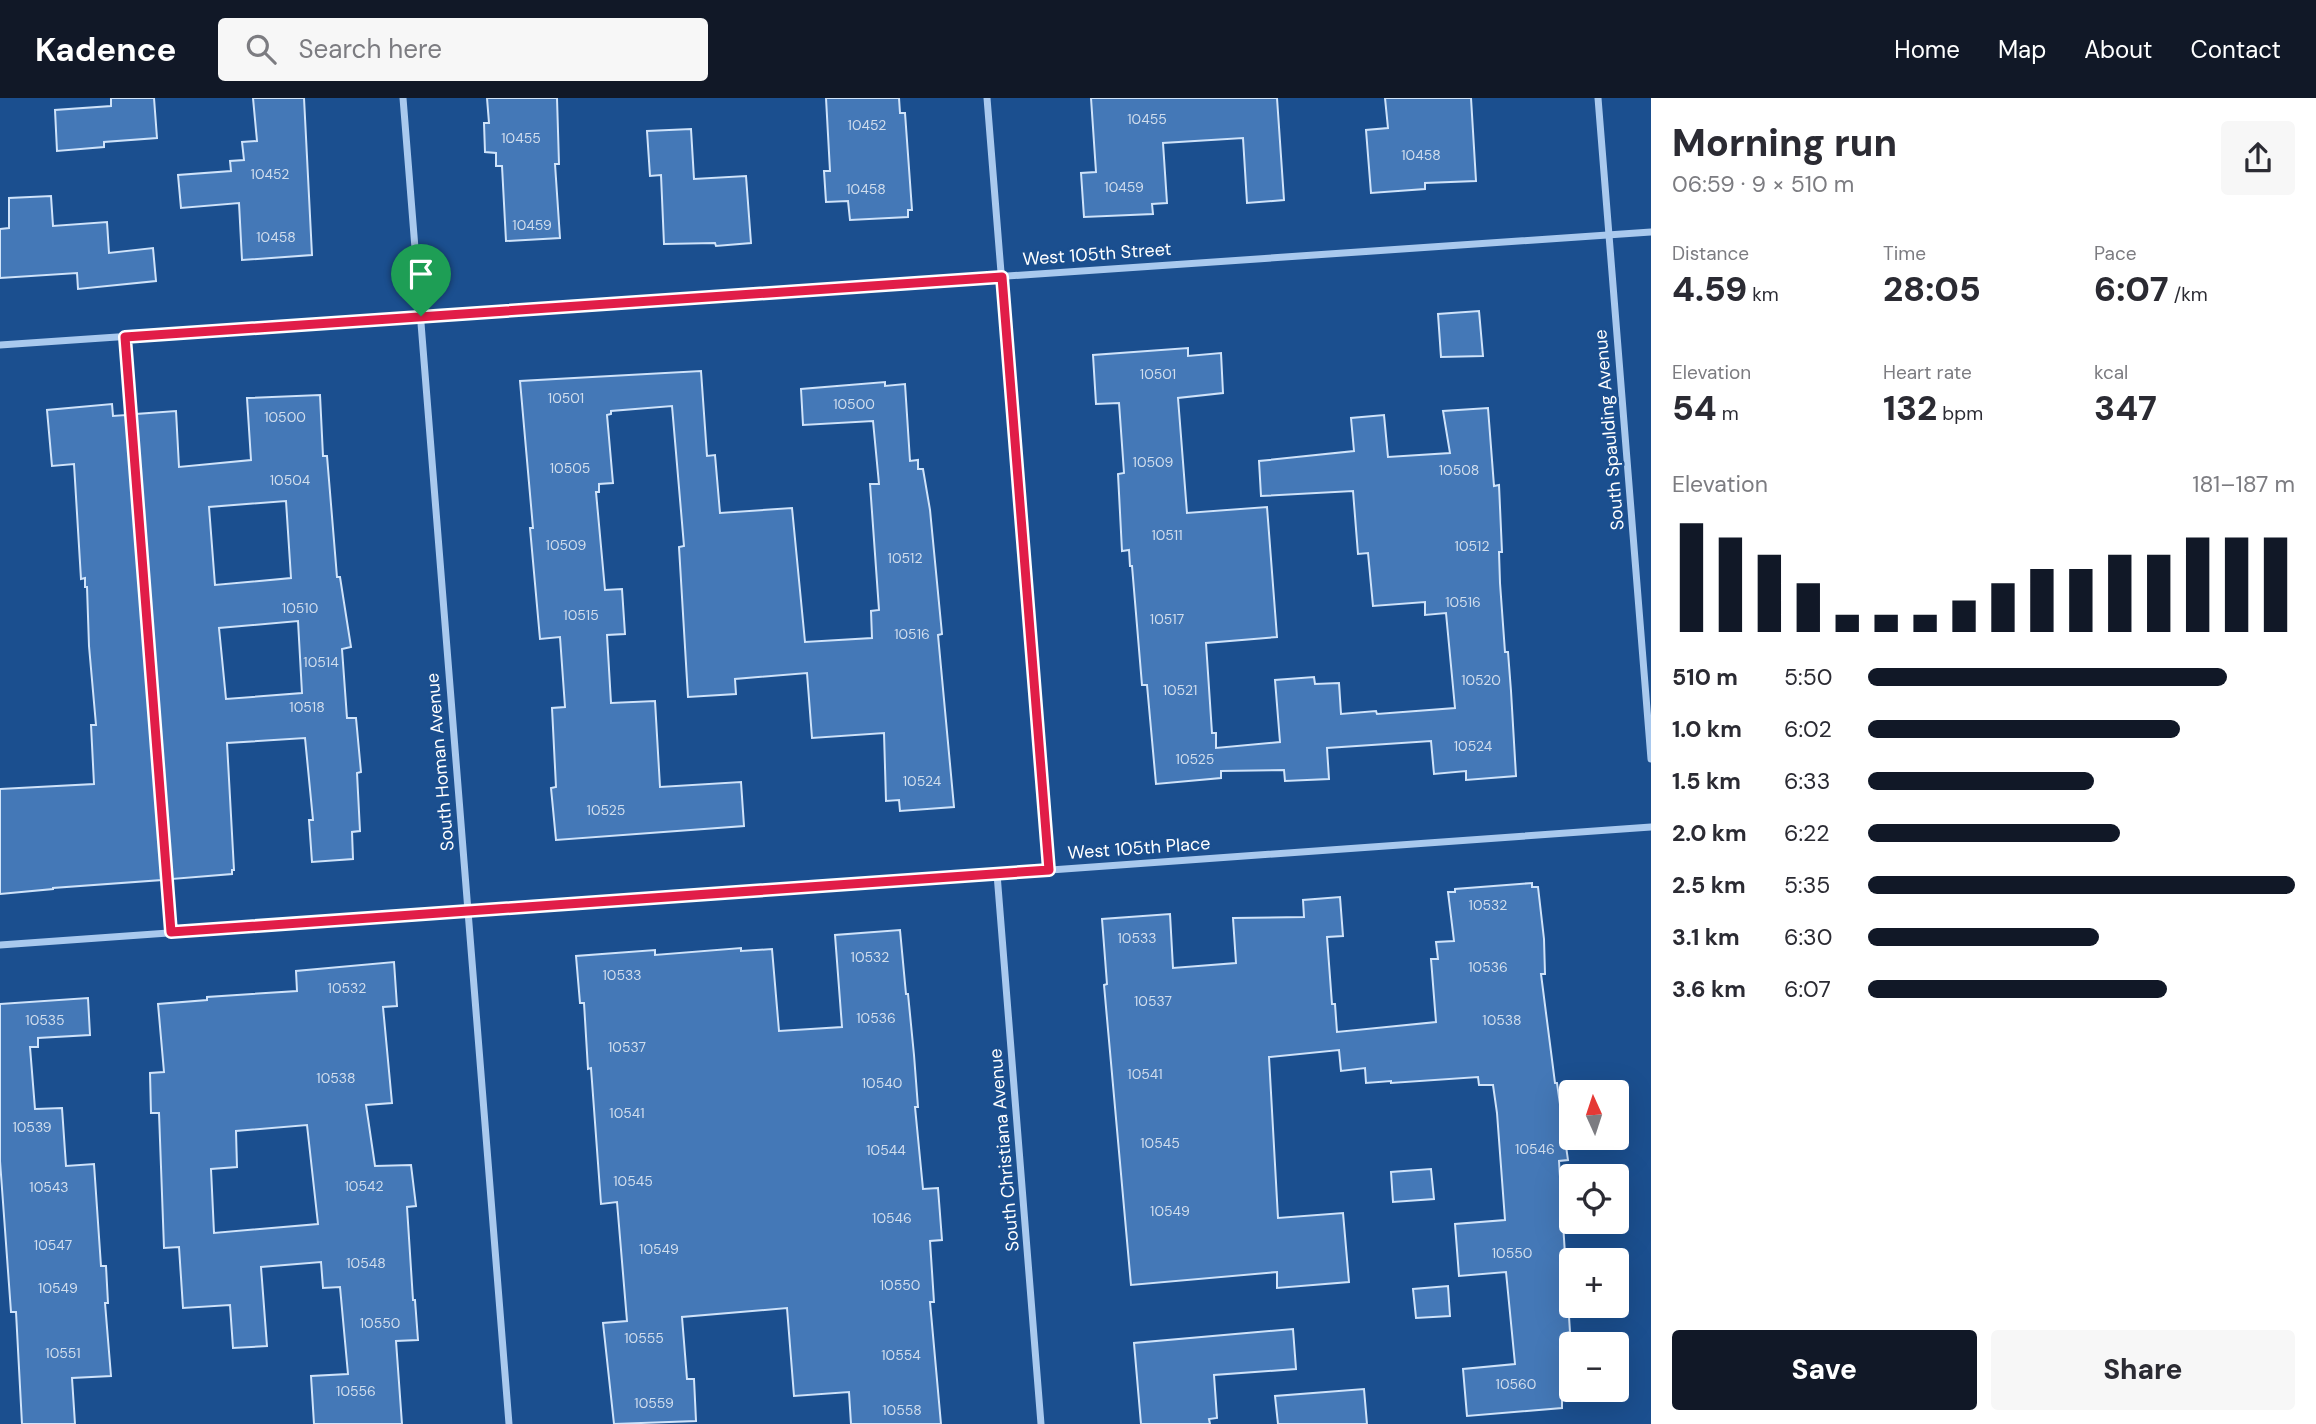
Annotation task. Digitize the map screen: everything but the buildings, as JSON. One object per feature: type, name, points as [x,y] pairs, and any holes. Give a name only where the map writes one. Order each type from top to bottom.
[{"type":"street","name":"South Homan Avenue","points":[[403,98],[509,1424]]},
{"type":"street","points":[[987,98],[1049,870]]},
{"type":"street","name":"South Spaulding Avenue","points":[[1598,98],[1651,759]]},
{"type":"street","name":"West 105th Street","points":[[0,345],[1651,232]]},
{"type":"street","name":"West 105th Place","points":[[0,945],[1651,827]]},
{"type":"street","name":"South Christiana Avenue","points":[[997,874],[1041,1424]]},
{"type":"lane","points":[[125,337],[171,932]]},
{"type":"route","points":[[1002,277],[1049,870],[171,932],[125,337],[421,316],[1002,277]]}]
